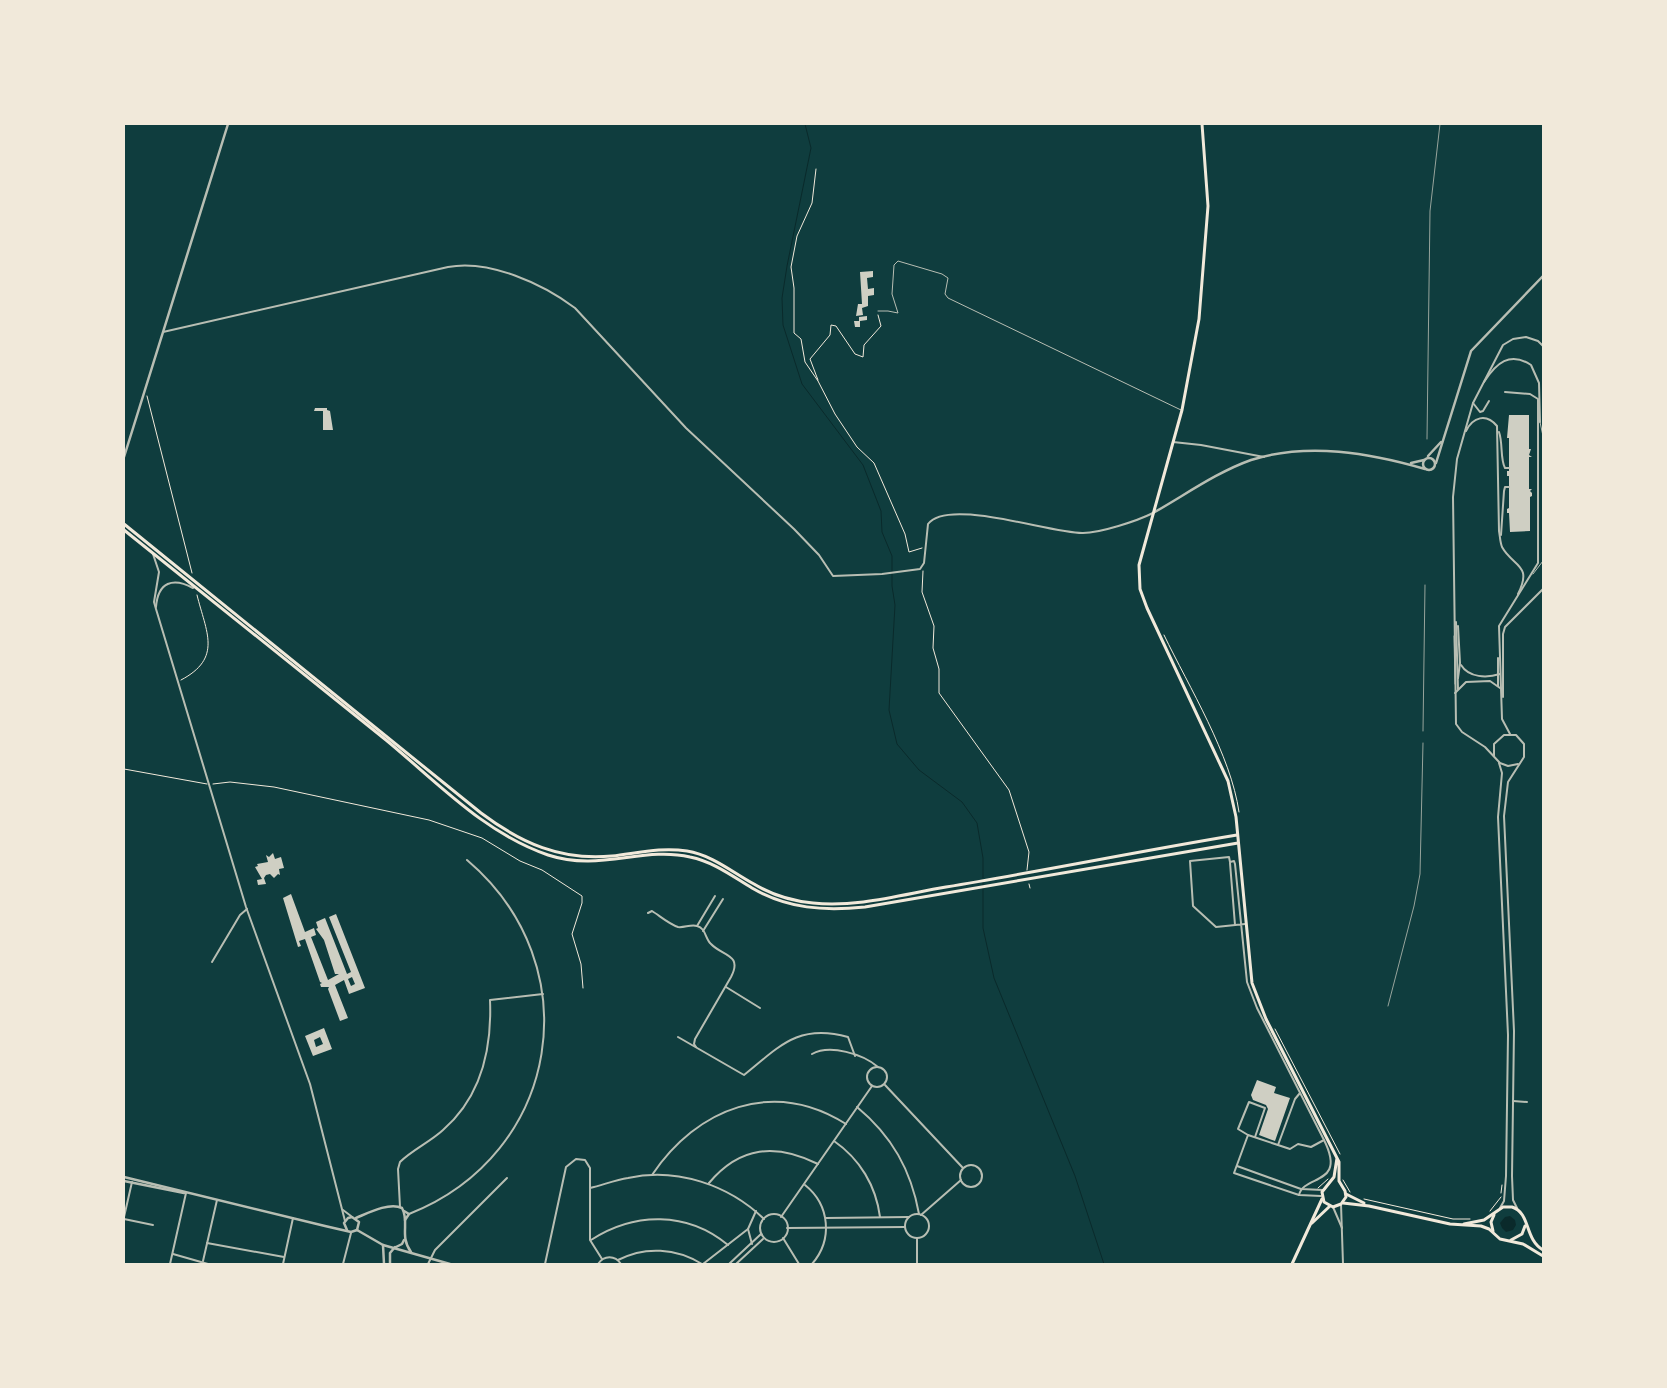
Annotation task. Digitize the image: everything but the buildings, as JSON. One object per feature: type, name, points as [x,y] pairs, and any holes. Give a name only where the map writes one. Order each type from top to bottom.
[{"type":"main road","points":[[1202,124],[1208,206],[1199,319],[1182,410],[1139,565],[1140,589],[1228,781],[1238,843],[1251,978],[1261,1007],[1302,1092],[1339,1157],[1342,1179],[1340,1184]]},
{"type":"main road","points":[[124,524],[459,796],[498,826],[529,844],[551,850],[589,856],[610,856],[654,850],[689,851],[720,863],[768,892],[811,903],[850,903],[1238,843]]},
{"type":"main road","points":[[124,530],[481,820],[523,845],[550,856],[589,862],[611,861],[655,854],[689,856],[719,867],[754,889],[782,902],[813,909],[865,907],[942,894],[1237,835]]},
{"type":"main road","points":[[1292,1264],[1306,1232],[1322,1204],[1320,1197],[1322,1190],[1333,1178],[1339,1157]]},
{"type":"main road","points":[[1330,1183],[1340,1184],[1349,1194],[1369,1206]]},
{"type":"main road","points":[[1342,1204],[1349,1194]]},
{"type":"main road","points":[[1320,1197],[1332,1207]]},
{"type":"main road","points":[[1306,1232],[1314,1220],[1332,1207],[1342,1204],[1369,1206],[1456,1225],[1481,1226],[1493,1232],[1500,1239],[1523,1244],[1543,1256]]},
{"type":"main road","points":[[1456,1225],[1476,1223],[1494,1215],[1499,1210],[1509,1207],[1517,1208],[1524,1216],[1532,1240],[1543,1250]]},
{"type":"main road","points":[[1493,1232],[1491,1222],[1494,1215]]},
{"type":"main road","points":[[1508,1240],[1519,1237],[1524,1231],[1525,1223]]},
{"type":"street","points":[[124,456],[228,124]]},
{"type":"street","points":[[163,332],[462,264],[502,272],[546,290],[575,308],[686,428],[794,529],[821,558],[830,574],[838,577],[914,571],[923,566],[928,524],[942,516],[995,518],[1083,534],[1120,525],[1153,513],[1236,466],[1264,457],[1300,452],[1335,451],[1378,455],[1425,469],[1432,469],[1436,463],[1471,351],[1543,276]]},
{"type":"street","points":[[1499,1210],[1504,1201],[1506,1176],[1508,1035],[1498,817],[1502,773],[1499,762],[1494,756],[1459,728],[1455,718],[1454,483],[1473,402],[1503,345],[1509,341],[1526,337],[1538,341],[1543,346]]},
{"type":"street","points":[[1479,390],[1494,367],[1500,362],[1513,358],[1531,365],[1538,376],[1540,388],[1540,422]]},
{"type":"street","points":[[1498,686],[1499,626],[1538,565],[1538,399],[1530,394],[1504,392]]},
{"type":"street","points":[[1473,402],[1480,412],[1483,411],[1489,401]]},
{"type":"street","points":[[1464,434],[1472,421],[1481,418],[1494,422],[1503,444],[1503,464],[1505,468],[1509,468]]},
{"type":"street","points":[[1498,429],[1500,540],[1507,554],[1518,563],[1522,570],[1523,580],[1516,598]]},
{"type":"street","points":[[1425,469],[1423,464],[1442,440]]},
{"type":"street","points":[[1173,442],[1209,446],[1264,457]]},
{"type":"street","points":[[1410,463],[1432,458],[1436,463]]},
{"type":"street","points":[[1500,540],[1504,491],[1505,487],[1509,487]]},
{"type":"street","points":[[154,554],[159,572],[154,602],[156,610],[247,909],[310,1084],[345,1221],[344,1225],[347,1230]]},
{"type":"street","points":[[156,610],[159,594],[166,584],[174,581],[184,583],[201,592]]},
{"type":"street","points":[[1501,699],[1503,641],[1508,622],[1543,590]]},
{"type":"street","points":[[1455,617],[1460,631],[1458,679]]},
{"type":"street","points":[[1455,617],[1458,629],[1458,689]]},
{"type":"street","points":[[1460,663],[1472,675],[1499,674]]},
{"type":"street","points":[[1499,674],[1502,719],[1510,734]]},
{"type":"street","points":[[1455,693],[1466,682],[1490,681],[1501,690]]},
{"type":"street","points":[[1494,756],[1493,749],[1496,741],[1501,736],[1510,734],[1520,737],[1525,746],[1525,756],[1508,782],[1504,816],[1514,1022],[1512,1176],[1513,1200],[1517,1208]]},
{"type":"street","points":[[1499,762],[1508,766],[1518,764]]},
{"type":"street","points":[[1235,925],[1229,857],[1190,861],[1193,906],[1216,927],[1245,924]]},
{"type":"street","points":[[405,1220],[409,1214],[439,1201],[473,1178],[495,1156],[512,1134],[527,1106],[541,1062],[544,1041],[543,994],[534,955],[515,915],[490,881],[466,860]]},
{"type":"street","points":[[1230,862],[1236,864],[1240,924],[1247,982],[1262,1019],[1302,1092],[1330,1153],[1329,1168],[1324,1177],[1301,1189],[1299,1195]]},
{"type":"street","points":[[697,926],[715,896]]},
{"type":"street","points":[[703,931],[723,899]]},
{"type":"street","points":[[212,962],[240,915],[247,909]]},
{"type":"street","points":[[648,913],[652,911],[680,928],[697,926],[703,931],[710,944],[732,956],[735,970],[695,1039],[694,1044],[697,1048]]},
{"type":"street","points":[[726,987],[760,1008]]},
{"type":"street","points":[[400,1207],[398,1169],[400,1162],[444,1130],[461,1110],[481,1074],[490,1036],[490,1000],[543,994]]},
{"type":"street","points":[[1261,1007],[1262,1019]]},
{"type":"street","points":[[678,1037],[744,1075],[780,1045],[795,1037],[810,1034],[828,1033],[848,1037],[855,1056]]},
{"type":"street","points":[[1276,1036],[1277,1047]]},
{"type":"street","points":[[812,1054],[821,1049],[828,1049],[855,1056],[878,1067],[886,1072],[888,1078],[885,1085],[880,1087],[872,1086],[868,1080],[868,1074],[872,1069],[878,1067]]},
{"type":"street","points":[[885,1085],[963,1168]]},
{"type":"street","points":[[781,1217],[872,1086]]},
{"type":"street","points":[[1278,1145],[1295,1099],[1302,1092]]},
{"type":"street","points":[[1513,1101],[1527,1102]]},
{"type":"street","points":[[652,1175],[669,1152],[696,1127],[715,1115],[740,1106],[774,1102],[801,1105],[829,1114],[846,1124]]},
{"type":"street","points":[[1255,1137],[1265,1108],[1249,1102],[1238,1129],[1248,1135],[1290,1149],[1298,1144],[1311,1147],[1324,1140]]},
{"type":"street","points":[[858,1107],[881,1129],[896,1150],[911,1182],[920,1215],[928,1222],[928,1228],[923,1236],[917,1238],[908,1235],[905,1227],[909,1217]]},
{"type":"street","points":[[1317,1116],[1324,1140]]},
{"type":"street","points":[[1248,1135],[1234,1173],[1299,1195],[1320,1197]]},
{"type":"street","points":[[834,1141],[849,1152],[863,1170],[877,1200],[880,1217]]},
{"type":"street","points":[[708,1184],[730,1163],[765,1150],[783,1151],[801,1156],[818,1164]]},
{"type":"street","points":[[546,1264],[566,1167],[571,1160],[580,1159],[588,1164],[590,1240],[602,1259]]},
{"type":"street","points":[[975,1165],[981,1170],[982,1177],[979,1184],[973,1187],[965,1186],[960,1180],[960,1173],[963,1168],[975,1165]]},
{"type":"street","points":[[1237,1166],[1301,1189],[1322,1190]]},
{"type":"street","points":[[1250,1178],[1253,1171]]},
{"type":"street","points":[[590,1188],[629,1177],[652,1175],[678,1176],[708,1184],[726,1192],[756,1211],[764,1219]]},
{"type":"street","points":[[428,1264],[435,1250],[507,1178]]},
{"type":"street","points":[[124,1179],[351,1232],[357,1230],[383,1244],[450,1264]]},
{"type":"street","points":[[124,1179],[186,1193]]},
{"type":"street","points":[[826,1218],[909,1217],[920,1215],[960,1180]]},
{"type":"street","points":[[132,1182],[124,1218],[153,1224]]},
{"type":"street","points":[[804,1184],[819,1201],[826,1218],[827,1228],[824,1246],[812,1264]]},
{"type":"street","points":[[170,1264],[186,1193]]},
{"type":"street","points":[[203,1261],[217,1200]]},
{"type":"street","points":[[1342,1204],[1343,1264]]},
{"type":"street","points":[[341,1209],[356,1218],[395,1206],[400,1207],[409,1214]]},
{"type":"street","points":[[1332,1207],[1343,1232]]},
{"type":"street","points":[[404,1211],[404,1240],[411,1253]]},
{"type":"street","points":[[618,1260],[640,1251],[658,1250],[682,1254],[702,1264],[748,1229],[756,1211]]},
{"type":"street","points":[[774,1214],[781,1217],[788,1228],[783,1238],[774,1242],[764,1238],[761,1234],[760,1226],[764,1219],[774,1214]]},
{"type":"street","points":[[345,1221],[352,1217]]},
{"type":"street","points":[[282,1264],[292,1218]]},
{"type":"street","points":[[356,1218],[359,1224],[357,1230]]},
{"type":"street","points":[[590,1240],[623,1224],[644,1219],[663,1219],[699,1227],[728,1245]]},
{"type":"street","points":[[333,1228],[344,1225]]},
{"type":"street","points":[[788,1228],[905,1227]]},
{"type":"street","points":[[748,1229],[752,1244]]},
{"type":"street","points":[[343,1264],[351,1232]]},
{"type":"street","points":[[729,1264],[761,1234]]},
{"type":"street","points":[[736,1264],[764,1238]]},
{"type":"street","points":[[783,1238],[799,1264]]},
{"type":"street","points":[[917,1238],[917,1264]]},
{"type":"street","points":[[390,1264],[390,1253],[404,1240]]},
{"type":"street","points":[[207,1243],[284,1257]]},
{"type":"street","points":[[383,1244],[384,1264]]},
{"type":"street","points":[[173,1254],[203,1261],[208,1264]]},
{"type":"street","points":[[598,1264],[602,1259],[609,1257],[618,1260],[622,1264]]},
{"type":"lane","points":[[878,311],[888,310],[898,313],[892,294],[894,265],[898,261],[942,274],[948,278],[945,294],[948,298],[1182,410]]},
{"type":"lane","points":[[1540,422],[1543,436]]},
{"type":"lane","points":[[1534,574],[1543,561]]},
{"type":"path","points":[[816,169],[812,203],[797,236],[791,267],[794,288],[794,333],[801,339],[804,362],[818,381],[857,447],[874,463],[905,534],[909,552],[923,548]]},
{"type":"path","points":[[823,392],[810,359],[830,335],[831,325],[836,326],[855,354],[863,358],[864,345],[881,326],[878,311]]},
{"type":"path","points":[[145,388],[192,573]]},
{"type":"path","points":[[923,566],[922,592],[934,626],[933,648],[939,668],[939,693],[1009,790],[1029,852],[1030,875]]},
{"type":"path","points":[[178,681],[194,673],[206,661],[209,652],[207,634],[197,595]]},
{"type":"path","points":[[1164,635],[1225,761],[1234,785],[1240,818]]},
{"type":"path","points":[[124,769],[210,785],[230,782],[274,787],[429,820],[482,838],[520,861],[542,870],[582,896],[582,903],[572,934],[581,964],[583,988]]},
{"type":"path","points":[[1029,882],[1030,888]]},
{"type":"path","points":[[1274,1025],[1339,1157]]},
{"type":"path","points":[[1320,1197],[1318,1190],[1322,1182],[1333,1178]]},
{"type":"path","points":[[1342,1179],[1349,1194]]},
{"type":"path","points":[[1489,1212],[1501,1198],[1502,1185]]},
{"type":"path","points":[[1358,1198],[1453,1219],[1473,1219]]},
{"type":"water","points":[[1510,1216],[1515,1220],[1516,1225],[1513,1230],[1506,1232],[1500,1223],[1505,1217]]},
{"type":"waterway","points":[[805,124],[811,148],[787,266],[782,298],[783,325],[802,384],[863,465],[881,511],[882,532],[892,556],[892,586],[895,605],[889,710],[897,744],[919,770],[962,802],[977,823],[983,858],[983,878]]},
{"type":"waterway","points":[[983,882],[983,928],[994,978],[1075,1176],[1104,1264]]},
{"type":"railway","points":[[1427,439],[1430,211],[1440,124]]},
{"type":"railway","points":[[1423,731],[1425,585]]},
{"type":"railway","points":[[1388,1006],[1414,906],[1420,874],[1423,743]]}]
